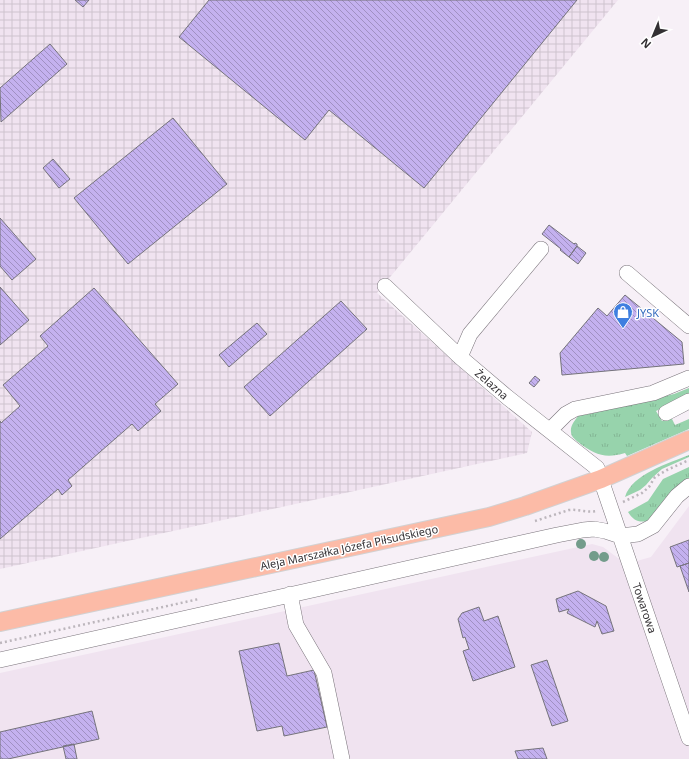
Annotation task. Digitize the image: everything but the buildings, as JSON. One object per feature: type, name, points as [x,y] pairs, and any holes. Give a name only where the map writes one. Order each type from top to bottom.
[{"type":"main road","name":"Aleja Marszałka Józefa Piłsudskiego","points":[[0,622],[482,518],[525,506],[601,479],[689,440]]},
{"type":"street","points":[[460,357],[470,334],[541,249]]},
{"type":"street","points":[[627,273],[689,326]]},
{"type":"street","name":"Żelazna","points":[[385,286],[460,357],[506,397],[550,430],[596,468],[601,479]]},
{"type":"street","points":[[550,430],[566,414],[575,409],[653,393],[689,378]]},
{"type":"street","points":[[666,413],[689,401]]},
{"type":"street","name":"Towarowa","points":[[601,479],[689,738]]},
{"type":"street","points":[[0,660],[290,594],[583,530],[605,531],[620,536],[638,534],[653,526],[676,496],[689,486]]},
{"type":"street","points":[[290,594],[296,625],[324,673],[342,759]]},
{"type":"path","points":[[625,501],[642,493],[649,487],[655,477],[689,460]]},
{"type":"path","points":[[532,522],[569,510],[590,513],[602,510]]},
{"type":"path","points":[[0,643],[200,599]]},
{"type":"shaded area","points":[[0,0],[618,0],[377,293],[532,432],[527,453],[0,569]]},
{"type":"shaded area","points":[[689,506],[689,759],[0,759],[0,673],[592,544],[603,547],[626,564],[651,557]]},
{"type":"green space","points":[[689,388],[689,395],[656,411],[662,421],[671,417],[675,425],[689,419],[689,429],[627,456],[625,453],[612,456],[600,455],[573,438],[571,430],[572,425],[579,415],[674,394]]},
{"type":"green space","points":[[689,455],[689,457],[662,469],[640,490],[625,497],[635,482],[652,470]]},
{"type":"green space","points":[[689,467],[689,480],[648,521],[641,522],[634,519],[630,515],[628,512],[648,501],[663,479]]},
{"type":"place","name":"JYSK","points":[[623,329]]}]
